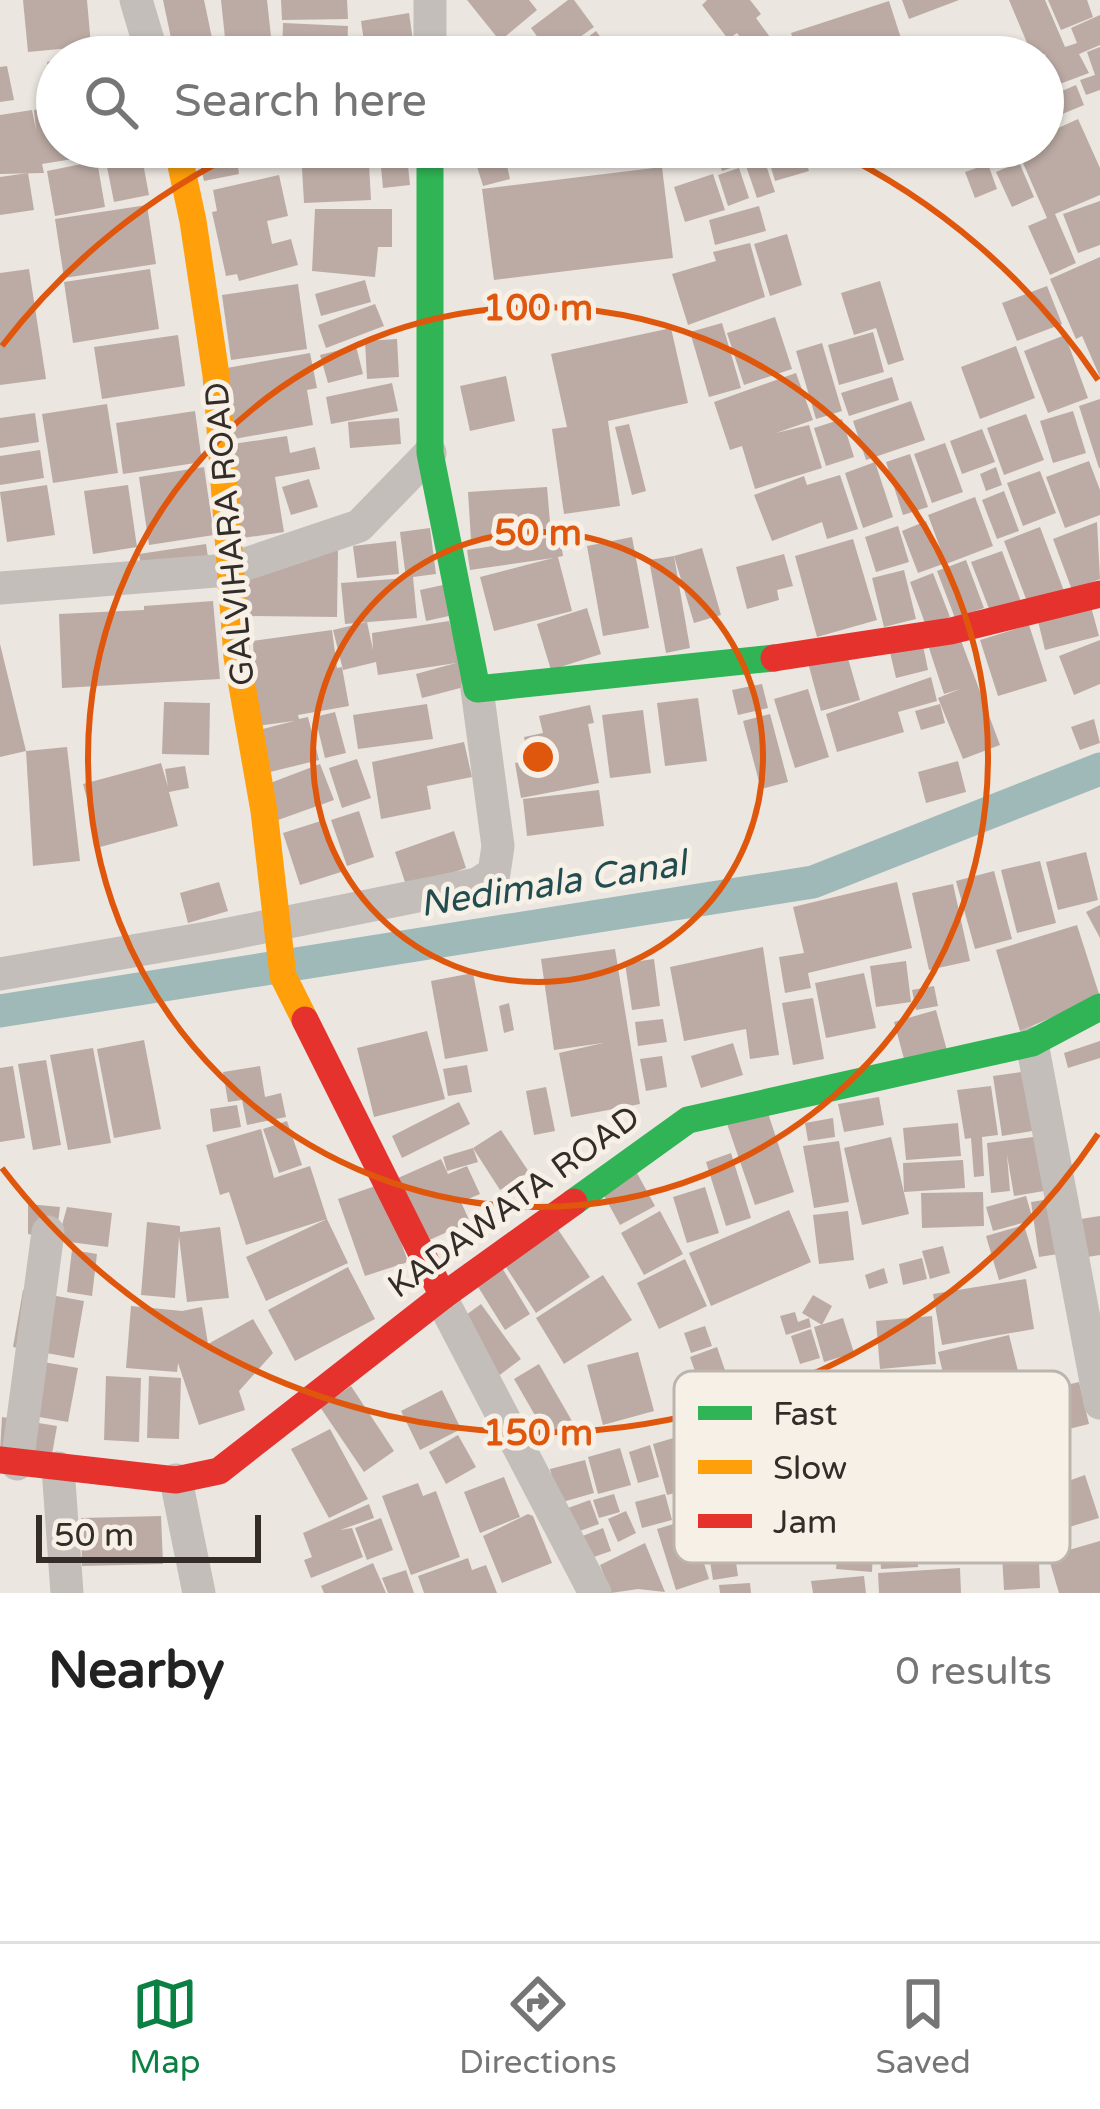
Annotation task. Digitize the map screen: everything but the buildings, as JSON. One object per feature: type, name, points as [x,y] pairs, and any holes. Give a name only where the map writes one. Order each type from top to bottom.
[{"type":"street","points":[[136,0],[147,36]]},
{"type":"street","points":[[430,0],[430,36]]},
{"type":"street","name":"GALVIHARA ROAD","points":[[182,168],[216,375],[237,658],[264,812],[283,976],[442,1297]]},
{"type":"street","points":[[0,974],[477,884],[494,873],[498,846],[478,689],[430,453],[430,168]]},
{"type":"street","points":[[0,587],[228,570],[359,526],[430,453]]},
{"type":"street","points":[[478,689],[769,659],[951,631],[1100,594]]},
{"type":"street","name":"KADAWATA ROAD","points":[[8,1462],[176,1480],[219,1471],[442,1297],[688,1120],[1032,1043],[1100,1007]]},
{"type":"street","points":[[1032,1043],[1100,1403]]},
{"type":"street","points":[[8,1462],[48,1232]]},
{"type":"street","points":[[442,1297],[595,1593]]},
{"type":"street","points":[[58,1468],[67,1593]]},
{"type":"street","points":[[176,1480],[199,1593]]},
{"type":"waterway","name":"Nedimala Canal","points":[[0,1011],[813,882],[1100,769]]},
{"type":"traffic: fast","points":[[430,168],[430,453],[477,689],[774,658]]},
{"type":"traffic: fast","points":[[574,1202],[688,1120],[1032,1043],[1100,1007]]},
{"type":"traffic: slow","points":[[182,168],[216,375],[237,657],[264,811],[283,976],[305,1020]]},
{"type":"traffic: jam","points":[[774,658],[951,631],[1100,594]]},
{"type":"traffic: jam","points":[[305,1020],[443,1296]]},
{"type":"traffic: jam","points":[[0,1460],[176,1480],[219,1471],[443,1296],[574,1202]]}]
